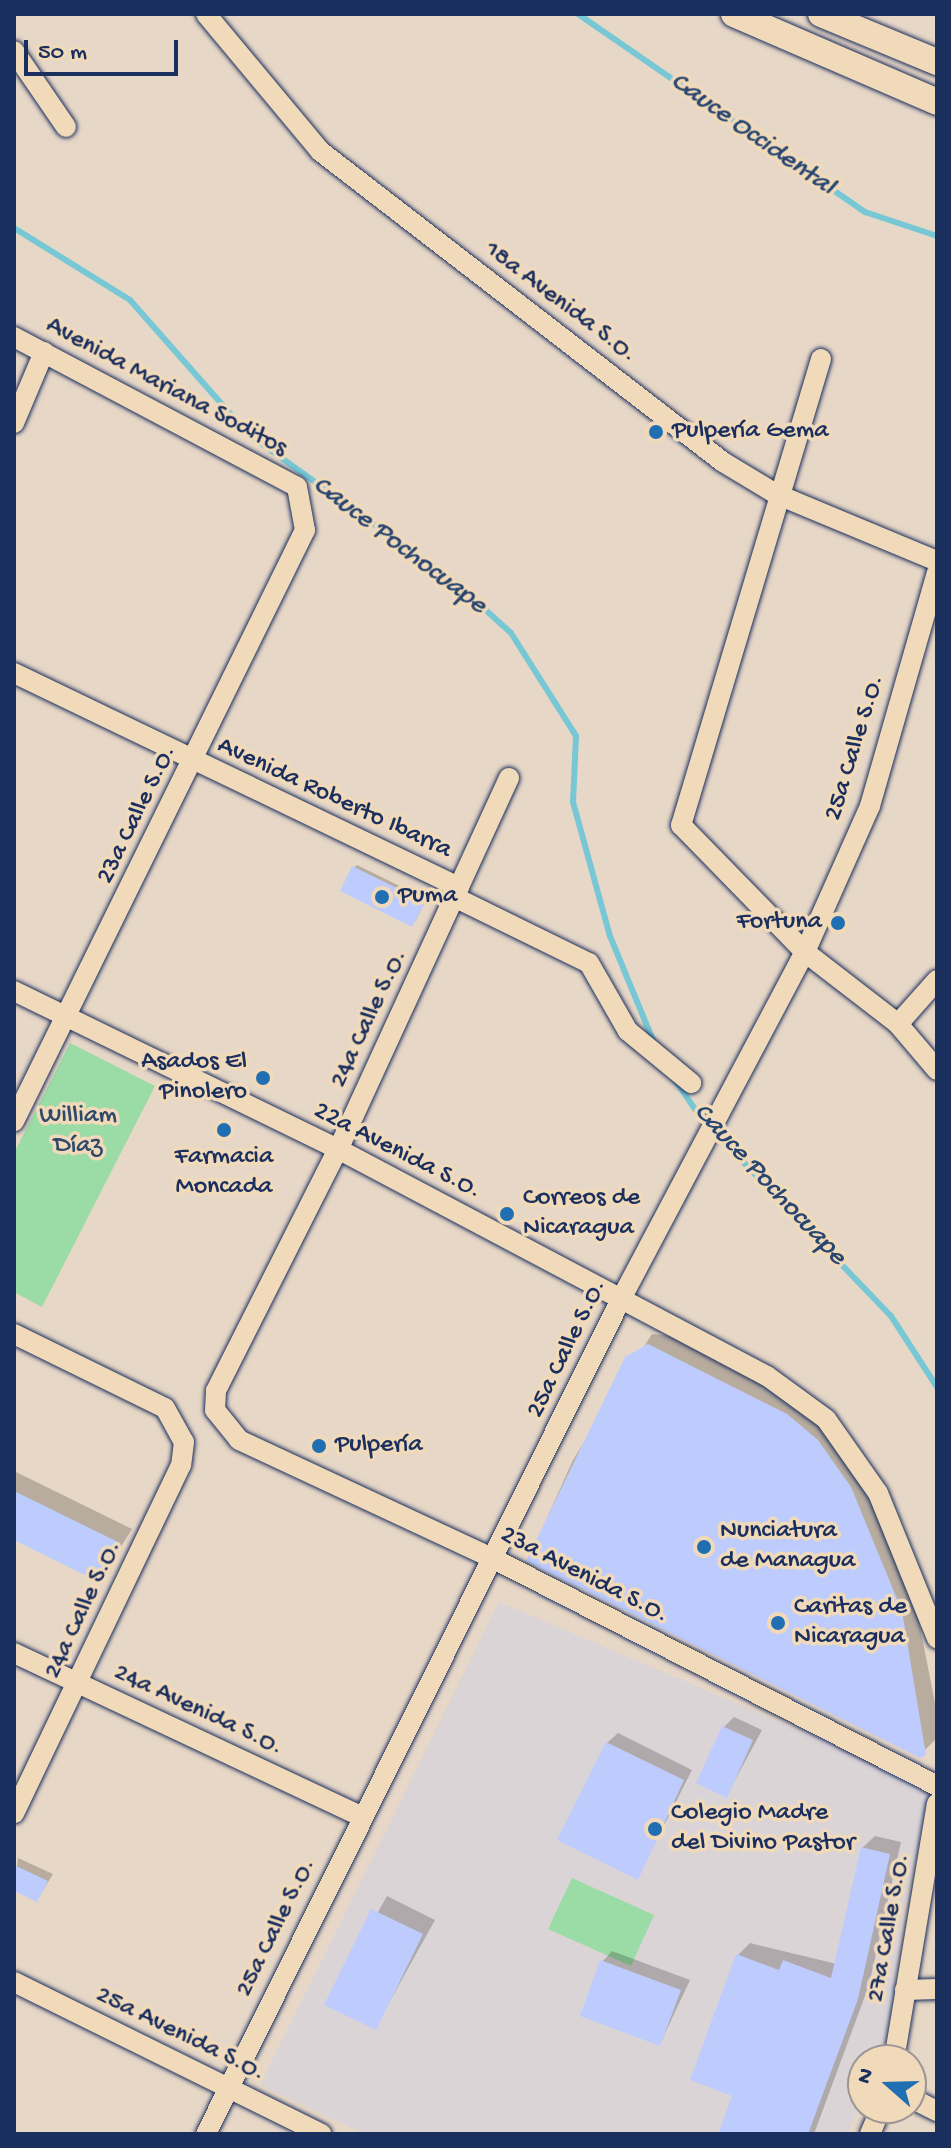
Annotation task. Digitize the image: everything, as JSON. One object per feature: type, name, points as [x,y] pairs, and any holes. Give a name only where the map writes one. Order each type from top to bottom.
[{"type":"main road","points":[[734,14],[937,102]]},
{"type":"main road","points":[[821,14],[937,62]]},
{"type":"street","name":"18a Avenida S.O.","points":[[206,14],[268,97],[368,192],[723,462],[776,494],[937,561]]},
{"type":"street","points":[[14,51],[66,127]]},
{"type":"street","name":"Avenida Mariana Soditos","points":[[14,337],[297,487],[305,530]]},
{"type":"street","points":[[14,423],[44,352]]},
{"type":"street","points":[[821,359],[776,494],[681,825],[805,952],[898,1024],[937,1070]]},
{"type":"street","name":"23a Calle S.O.","points":[[14,1121],[194,762],[305,530]]},
{"type":"street","name":"25a Calle S.O.","points":[[206,2134],[360,1816],[494,1559],[621,1299],[805,952],[870,806],[937,572]]},
{"type":"street","name":"Avenida Roberto Ibarra","points":[[14,673],[457,892],[589,963],[628,1031],[691,1083]]},
{"type":"street","name":"24a Calle S.O.","points":[[215,1410],[216,1391],[338,1149],[509,778]]},
{"type":"street","points":[[898,1024],[937,980]]},
{"type":"street","name":"22a Avenida S.O.","points":[[14,991],[338,1149],[767,1376],[826,1419],[878,1493],[937,1638]]},
{"type":"street","name":"24a Calle S.O.","points":[[14,1334],[165,1408],[181,1425],[181,1465],[14,1813]]},
{"type":"street","name":"23a Avenida S.O.","points":[[215,1410],[239,1440],[494,1559],[937,1786]]},
{"type":"street","name":"24a Avenida S.O.","points":[[14,1653],[360,1816]]},
{"type":"street","name":"27a Calle S.O.","points":[[897,2044],[934,1855],[937,1804]]},
{"type":"street","name":"25a Avenida S.O.","points":[[14,1982],[322,2134]]},
{"type":"street","points":[[905,1990],[937,1989]]},
{"type":"shaded area","name":"Colegio Madre del Divino Pastor","points":[[499,1602],[933,1787],[903,1911],[892,2009],[883,2044],[847,2044],[847,2124],[852,2124],[847,2134],[364,2134],[260,2085]]},
{"type":"green space","name":"William Díaz","points":[[70,1043],[155,1086],[42,1307],[14,1292],[14,1153]]},
{"type":"green space","points":[[572,1878],[654,1915],[631,1966],[548,1929]]},
{"type":"building","name":"Puma","points":[[352,866],[425,902],[412,927],[340,891]]},
{"type":"building","name":"Nunciatura de Managua","points":[[648,1344],[787,1414],[818,1440],[851,1487],[902,1611],[926,1755],[920,1758],[526,1561],[625,1357]]},
{"type":"building","points":[[14,1491],[120,1543],[101,1583],[14,1540]]},
{"type":"building","points":[[722,1726],[753,1740],[727,1798],[696,1783]]},
{"type":"building","points":[[606,1742],[684,1780],[638,1880],[557,1840]]},
{"type":"building","points":[[861,1847],[890,1854],[858,1999],[808,2134],[718,2134],[732,2096],[690,2080],[736,1954],[779,1970],[783,1960],[831,1978]]},
{"type":"building","points":[[14,1865],[48,1881],[37,1902],[14,1891]]},
{"type":"building","points":[[371,1909],[423,1934],[376,2030],[324,2005]]},
{"type":"building","points":[[600,1960],[681,1990],[660,2046],[580,2016]]},
{"type":"waterway","name":"Cauce Occidental","points":[[578,14],[865,212],[937,236]]},
{"type":"waterway","name":"Cauce Pochocuape","points":[[14,228],[130,300],[248,434],[456,583],[511,633],[576,736],[573,802],[610,936],[654,1043]]},
{"type":"waterway","name":"Cauce Pochocuape","points":[[676,1081],[701,1118],[891,1316],[937,1387]]},
{"type":"place","name":"Pulpería Gema","points":[[656,432]]},
{"type":"place","name":"Puma","points":[[382,897]]},
{"type":"place","name":"Fortuna","points":[[838,923]]},
{"type":"place","name":"Asados El Pinolero","points":[[263,1078]]},
{"type":"place","name":"Farmacia Moncada","points":[[224,1130]]},
{"type":"place","name":"Correos de Nicaragua","points":[[507,1214]]},
{"type":"place","name":"Pulpería","points":[[319,1446]]},
{"type":"place","name":"Nunciatura de Managua","points":[[704,1547]]},
{"type":"place","name":"Caritas de Nicaragua","points":[[778,1623]]},
{"type":"place","name":"Colegio Madre del Divino Pastor","points":[[655,1829]]}]
